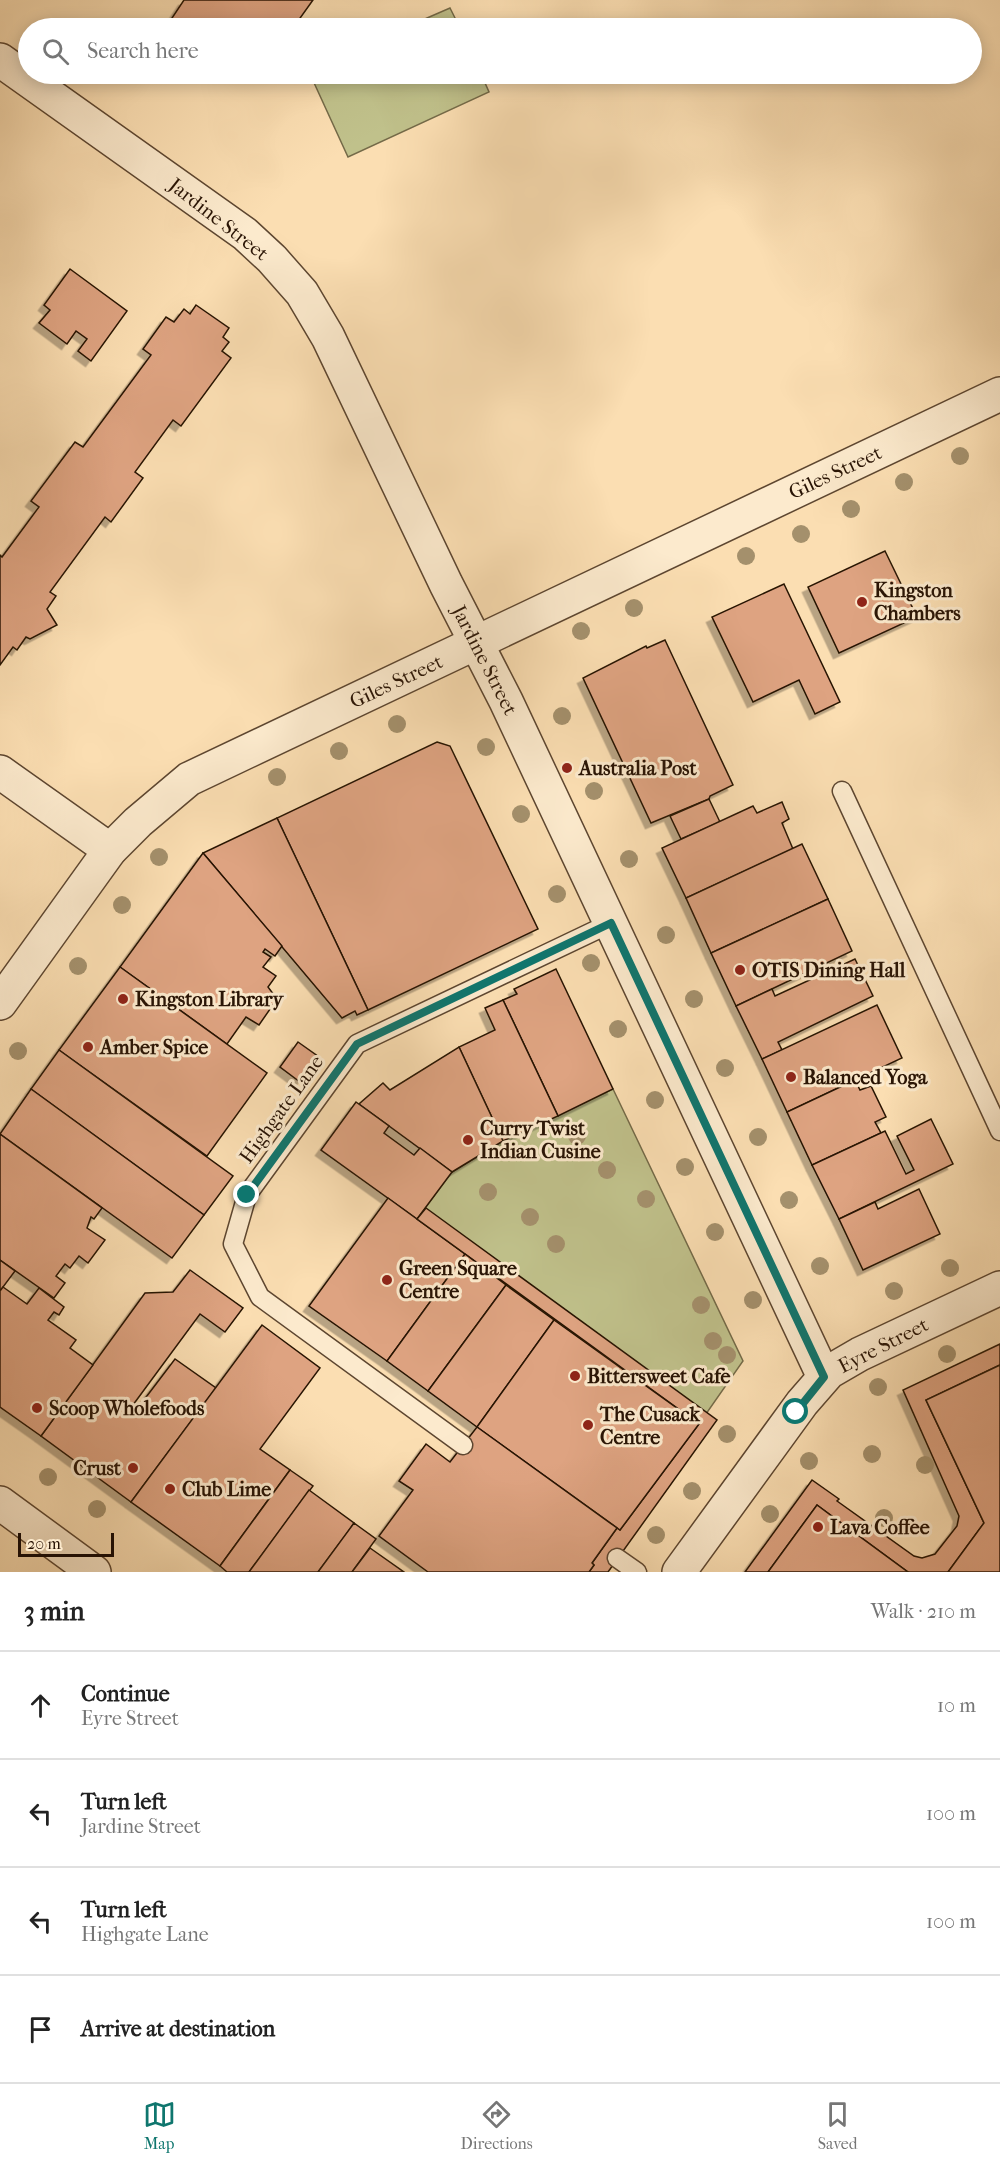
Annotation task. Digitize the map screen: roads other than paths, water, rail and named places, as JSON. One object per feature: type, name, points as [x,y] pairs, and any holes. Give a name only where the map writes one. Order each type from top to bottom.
[{"type":"street","name":"Jardine Street","points":[[0,60],[18,73]]},
{"type":"street","name":"Jardine Street","points":[[34,84],[245,234],[272,259],[302,294],[328,337],[446,584],[477,642],[824,1377]]},
{"type":"street","name":"Giles Street","points":[[0,1003],[110,850],[138,822],[189,780],[1000,394]]},
{"type":"street","points":[[0,772],[110,850]]},
{"type":"street","name":"Eyre Street","points":[[679,1572],[802,1403],[824,1377],[850,1359],[1000,1288]]},
{"type":"street","points":[[0,1503],[94,1572]]},
{"type":"lane","points":[[842,791],[1000,1131]]},
{"type":"lane","name":"Highgate Lane","points":[[463,1445],[260,1297],[233,1244],[247,1195],[357,1044],[611,923]]},
{"type":"lane","points":[[617,1558],[636,1572]]},
{"type":"place","name":"Kingston Chambers","points":[[862,602]]},
{"type":"place","name":"Australia Post","points":[[567,768]]},
{"type":"place","name":"OTIS Dining Hall","points":[[740,970]]},
{"type":"place","name":"Kingston Library","points":[[123,999]]},
{"type":"place","name":"Amber Spice","points":[[88,1047]]},
{"type":"place","name":"Balanced Yoga","points":[[791,1077]]},
{"type":"place","name":"Curry Twist Indian Cusine","points":[[468,1140]]},
{"type":"place","name":"Green Square Centre","points":[[387,1280]]},
{"type":"place","name":"Bittersweet Cafe","points":[[575,1376]]},
{"type":"place","name":"Scoop Wholefoods","points":[[37,1408]]},
{"type":"place","name":"The Cusack Centre","points":[[588,1425]]},
{"type":"place","name":"Crust","points":[[133,1468]]},
{"type":"place","name":"Club Lime","points":[[170,1489]]},
{"type":"place","name":"Lava Coffee","points":[[818,1527]]}]
